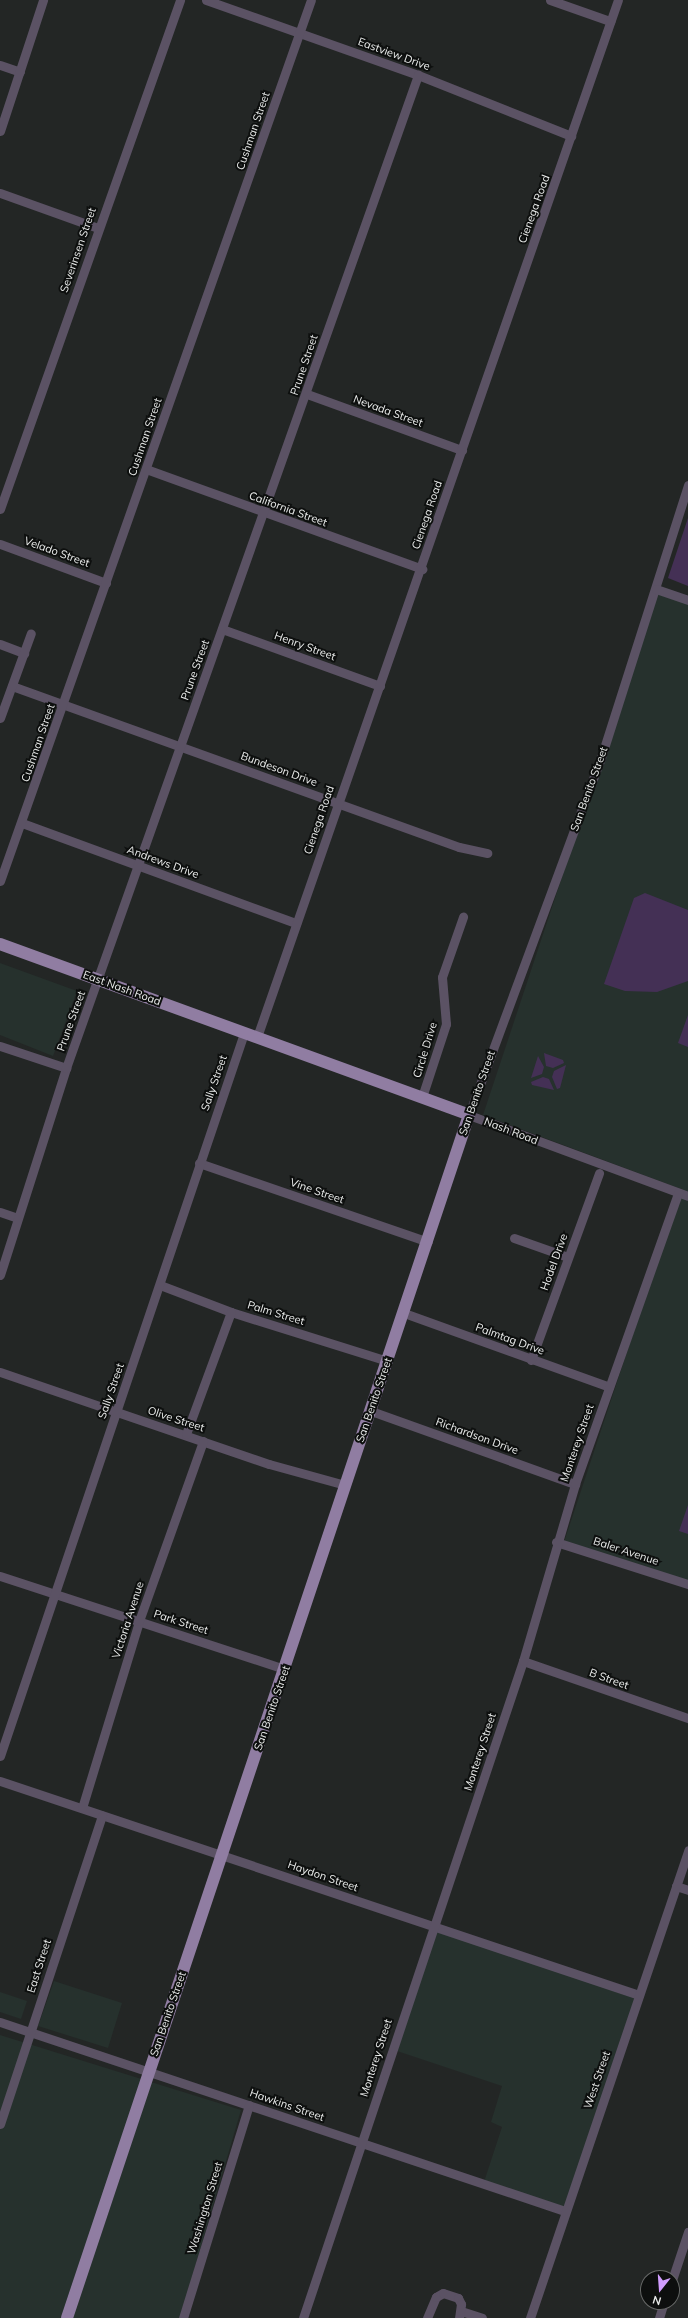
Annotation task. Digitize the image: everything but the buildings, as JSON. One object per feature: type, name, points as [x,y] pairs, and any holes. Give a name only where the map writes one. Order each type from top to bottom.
[{"type":"main road","name":"East Nash Road","points":[[0,944],[244,1033]]},
{"type":"main road","name":"Nash Road","points":[[244,1033],[469,1115]]},
{"type":"main road","name":"San Benito Street","points":[[67,2318],[148,2072],[428,1242],[469,1115]]},
{"type":"street","points":[[0,131],[44,0]]},
{"type":"street","name":"Severinsen Street","points":[[0,509],[98,228],[180,0]]},
{"type":"street","name":"Eastview Drive","points":[[206,0],[418,75],[572,136]]},
{"type":"street","name":"Cushman Street","points":[[0,881],[22,823],[311,0]]},
{"type":"street","points":[[550,0],[610,21]]},
{"type":"street","name":"Cienega Road","points":[[257,1037],[338,803],[422,569],[618,0]]},
{"type":"street","points":[[0,65],[20,72]]},
{"type":"street","name":"Prune Street","points":[[0,1275],[66,1068],[99,980],[180,746],[307,394],[418,75]]},
{"type":"street","points":[[0,193],[98,228]]},
{"type":"street","name":"Nevada Street","points":[[307,394],[462,450]]},
{"type":"street","name":"California Street","points":[[146,469],[422,569]]},
{"type":"street","name":"San Benito Street","points":[[469,1115],[502,1018],[527,966],[656,589],[688,485]]},
{"type":"street","name":"Velado Street","points":[[0,544],[106,583]]},
{"type":"street","points":[[656,589],[688,600]]},
{"type":"street","name":"Henry Street","points":[[222,629],[380,686]]},
{"type":"street","points":[[0,718],[31,633]]},
{"type":"street","points":[[0,644],[24,653]]},
{"type":"street","name":"Bundeson Drive","points":[[12,686],[459,847],[487,853]]},
{"type":"street","name":"Andrews Drive","points":[[22,823],[296,923]]},
{"type":"street","name":"Circle Drive","points":[[422,1097],[446,1024],[442,977],[463,917]]},
{"type":"street","name":"Sally Street","points":[[0,1756],[53,1594],[160,1285],[199,1163],[244,1033]]},
{"type":"street","points":[[0,1046],[66,1068]]},
{"type":"street","name":"Nash Road","points":[[469,1115],[688,1196]]},
{"type":"street","name":"Vine Street","points":[[199,1163],[428,1242]]},
{"type":"street","name":"Hodel Drive","points":[[531,1360],[599,1173]]},
{"type":"street","name":"Monterey Street","points":[[303,2318],[360,2143],[522,1661],[556,1542],[575,1484],[678,1193]]},
{"type":"street","points":[[0,1212],[17,1218]]},
{"type":"street","points":[[514,1238],[568,1257]]},
{"type":"street","name":"Palm Street","points":[[160,1285],[231,1312],[387,1361]]},
{"type":"street","points":[[186,1434],[231,1312]]},
{"type":"street","name":"Palmtag Drive","points":[[404,1313],[531,1360],[610,1387]]},
{"type":"street","name":"Olive Street","points":[[0,1372],[203,1441],[345,1485]]},
{"type":"street","name":"Richardson Drive","points":[[370,1411],[575,1484]]},
{"type":"street","name":"Victoria Avenue","points":[[82,1808],[139,1621],[203,1441]]},
{"type":"street","name":"Baler Avenue","points":[[556,1542],[688,1584]]},
{"type":"street","name":"Park Street","points":[[0,1576],[285,1669]]},
{"type":"street","name":"B Street","points":[[522,1661],[688,1718]]},
{"type":"street","name":"Haydon Street","points":[[0,1781],[639,1995]]},
{"type":"street","name":"East Street","points":[[0,2124],[102,1815]]},
{"type":"street","name":"West Street","points":[[530,2318],[688,1850]]},
{"type":"street","points":[[676,1886],[688,1890]]},
{"type":"street","name":"Hawkins Street","points":[[0,2022],[566,2211]]},
{"type":"street","name":"Washington Street","points":[[184,2318],[250,2105]]},
{"type":"street","points":[[675,2270],[688,2232]]},
{"type":"street","points":[[427,2318],[440,2293],[458,2298],[460,2314],[482,2318]]},
{"type":"shaded area","points":[[688,518],[688,586],[668,578]]},
{"type":"shaded area","points":[[658,588],[688,599],[688,1581],[564,1542],[681,1189],[483,1115]]},
{"type":"shaded area","points":[[645,893],[688,910],[688,981],[657,992],[625,991],[604,984],[634,898]]},
{"type":"shaded area","points":[[0,963],[77,991],[53,1056],[0,1035]]},
{"type":"shaded area","points":[[688,1015],[688,1047],[678,1043]]},
{"type":"shaded area","points":[[544,1053],[563,1060],[564,1063],[553,1068],[546,1066]]},
{"type":"shaded area","points":[[538,1056],[544,1067],[542,1074],[531,1078]]},
{"type":"shaded area","points":[[566,1065],[560,1088],[557,1089],[552,1077],[554,1071]]},
{"type":"shaded area","points":[[543,1077],[549,1079],[554,1090],[532,1085],[531,1082]]},
{"type":"shaded area","points":[[688,1505],[688,1534],[679,1531]]},
{"type":"shaded area","points":[[434,1926],[639,1995],[565,2211],[483,2185],[502,2127],[491,2122],[502,2086],[391,2049]]},
{"type":"shaded area","points":[[54,1981],[122,2003],[108,2048],[38,2026]]},
{"type":"shaded area","points":[[0,1992],[27,2001],[21,2019],[0,2012]]},
{"type":"shaded area","points":[[0,2035],[241,2110],[180,2318],[0,2318]]}]
